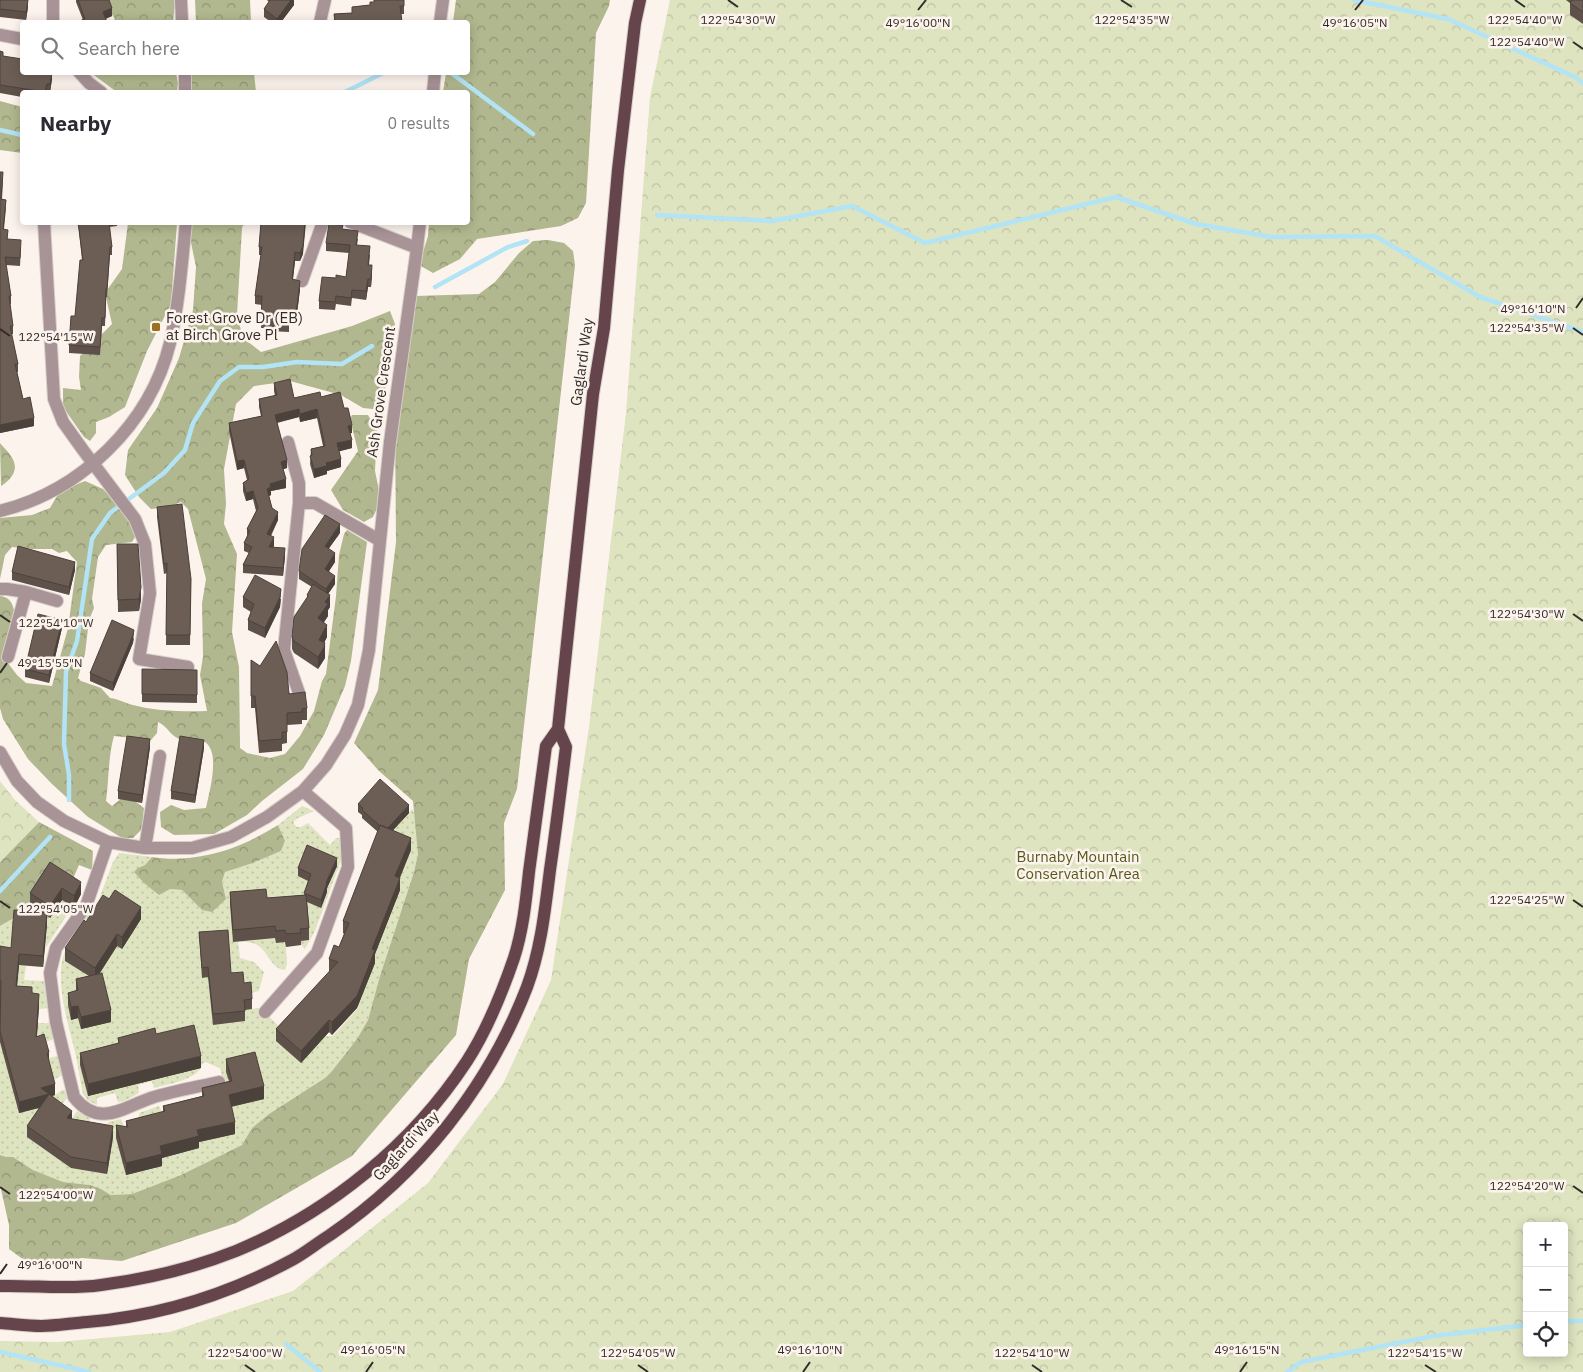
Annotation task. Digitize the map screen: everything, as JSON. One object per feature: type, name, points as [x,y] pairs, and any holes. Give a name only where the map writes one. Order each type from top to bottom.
[{"type":"main road","name":"Gaglardi Way","points":[[0,1286],[98,1286],[154,1276],[205,1262],[237,1250],[310,1214],[350,1187],[416,1125],[446,1090],[467,1061],[482,1034],[499,999],[515,956],[524,914],[546,746],[558,729],[593,394],[604,328],[618,170],[635,23],[640,0]]},
{"type":"main road","name":"Gaglardi Way","points":[[0,1323],[42,1326],[120,1319],[181,1306],[239,1286],[294,1259],[344,1225],[409,1171],[465,1105],[494,1057],[527,986],[542,932],[566,747],[558,729]]},
{"type":"street","points":[[53,0],[53,20]]},
{"type":"street","points":[[182,0],[182,20]]},
{"type":"street","points":[[320,20],[325,0]]},
{"type":"street","points":[[440,20],[442,0]]},
{"type":"street","points":[[0,35],[20,39]]},
{"type":"street","points":[[82,75],[98,90]]},
{"type":"street","points":[[185,75],[186,90]]},
{"type":"street","points":[[433,90],[435,75]]},
{"type":"street","points":[[44,225],[54,399],[63,422],[93,464],[136,518],[146,544],[150,593],[138,659],[188,667]]},
{"type":"street","points":[[0,511],[14,508],[40,497],[68,481],[93,464],[113,445],[133,421],[154,387],[170,344],[178,300],[186,225]]},
{"type":"street","points":[[302,281],[322,225]]},
{"type":"street","points":[[358,225],[417,248]]},
{"type":"street","name":"Ash Grove Crescent","points":[[0,752],[17,780],[37,802],[64,821],[108,842],[145,848],[192,848],[231,837],[267,817],[303,792],[326,765],[345,736],[358,704],[369,650],[390,442],[420,225]]},
{"type":"street","points":[[288,442],[299,483],[284,650],[299,694]]},
{"type":"street","points":[[298,503],[315,502],[379,540]]},
{"type":"street","points":[[0,589],[26,592],[57,601]]},
{"type":"street","points":[[8,657],[26,592]]},
{"type":"street","points":[[145,848],[160,756]]},
{"type":"street","points":[[265,1012],[317,953],[348,867],[346,828],[303,792]]},
{"type":"street","points":[[108,842],[86,906],[56,948],[50,973],[56,1022],[74,1097],[79,1103],[93,1112],[112,1114],[121,1112],[151,1098],[220,1082]]},
{"type":"green space","points":[[106,0],[174,0],[173,20],[114,20],[105,4]]},
{"type":"green space","points":[[195,0],[250,0],[251,20],[196,20]]},
{"type":"green space","points":[[456,0],[610,0],[596,33],[586,203],[578,218],[561,226],[477,239],[460,259],[433,273],[419,265],[428,236],[429,225],[470,225],[470,90],[443,90],[446,75],[470,75],[470,20],[453,20]]},
{"type":"green space","name":"Burnaby Mountain Conservation Area","points":[[670,0],[1583,0],[1583,1372],[0,1372],[0,1341],[58,1342],[170,1332],[293,1291],[428,1183],[503,1084],[551,980],[589,727],[626,413],[650,97]]},
{"type":"green space","points":[[94,75],[176,75],[178,83],[177,90],[114,90]]},
{"type":"green space","points":[[191,75],[254,75],[256,90],[188,90]]},
{"type":"green space","points":[[0,101],[20,106],[20,153],[0,150]]},
{"type":"green space","points":[[128,225],[177,225],[171,304],[147,351],[125,407],[109,417],[96,422],[96,433],[90,441],[84,437],[63,407],[63,388],[81,390],[79,377],[80,356],[112,324],[105,293],[122,269]]},
{"type":"green space","points":[[187,225],[243,225],[237,315],[243,338],[261,352],[352,326],[390,311],[395,324],[382,410],[363,408],[341,395],[290,381],[254,386],[236,404],[224,469],[226,504],[224,524],[237,554],[232,632],[239,667],[240,748],[247,753],[270,758],[285,754],[300,736],[314,711],[322,681],[326,674],[339,555],[344,534],[347,530],[367,542],[351,661],[345,686],[324,735],[303,769],[247,815],[214,834],[174,835],[161,827],[160,812],[171,805],[184,810],[206,808],[213,772],[212,753],[209,746],[200,740],[179,739],[158,722],[157,733],[151,740],[114,736],[106,801],[112,806],[123,797],[132,799],[144,808],[142,829],[133,838],[122,838],[88,817],[52,784],[28,759],[3,719],[0,708],[0,596],[10,600],[14,610],[4,658],[26,683],[52,686],[68,628],[77,562],[67,551],[59,553],[52,549],[12,547],[5,555],[0,579],[0,518],[32,515],[50,508],[60,491],[85,481],[103,489],[126,513],[142,517],[143,524],[132,542],[106,545],[98,557],[92,599],[94,608],[89,620],[85,654],[78,678],[81,681],[101,688],[110,698],[133,705],[170,711],[207,711],[200,675],[203,657],[202,603],[206,579],[188,509],[181,502],[169,507],[151,509],[139,497],[125,475],[128,450],[157,408],[179,358],[193,310],[196,267]]},
{"type":"green space","points":[[548,240],[564,243],[573,251],[575,265],[517,789],[504,823],[505,890],[469,959],[456,1035],[352,1156],[236,1223],[122,1261],[82,1258],[47,1265],[28,1263],[9,1249],[9,1225],[0,1185],[0,1155],[13,1157],[33,1170],[63,1182],[90,1185],[111,1195],[132,1194],[181,1175],[242,1145],[252,1128],[269,1114],[325,1078],[357,1039],[368,1020],[418,854],[413,801],[379,771],[354,743],[378,690],[396,542],[395,417],[415,296],[479,294],[495,282],[519,253],[533,241]]},
{"type":"green space","points":[[352,415],[368,415],[377,430],[375,471],[381,500],[373,517],[364,522],[343,510],[331,490],[358,451],[350,419]]},
{"type":"green space","points":[[0,443],[10,454],[15,465],[11,477],[1,486]]},
{"type":"green space","points":[[0,781],[15,800],[39,822],[0,862]]},
{"type":"green space","points":[[302,806],[314,811],[298,818],[294,821],[294,824],[297,827],[301,827],[308,823],[330,845],[336,838],[341,838],[344,852],[315,931],[305,949],[301,945],[286,947],[287,964],[285,970],[274,964],[256,944],[238,942],[240,958],[254,962],[264,972],[259,991],[251,993],[252,1009],[258,1008],[279,1026],[301,1063],[325,1036],[333,1036],[359,1007],[333,986],[374,957],[387,837],[412,809],[415,814],[418,854],[414,872],[380,976],[368,1020],[357,1039],[332,1071],[325,1078],[269,1114],[252,1128],[242,1145],[181,1175],[132,1194],[111,1195],[90,1185],[63,1182],[33,1170],[13,1157],[0,1155],[0,926],[21,914],[30,905],[50,918],[62,900],[72,907],[45,949],[44,967],[26,966],[24,980],[44,981],[50,1008],[39,1009],[38,1023],[51,1023],[54,1037],[52,1040],[45,1042],[48,1058],[58,1056],[62,1075],[52,1081],[55,1095],[65,1090],[67,1098],[52,1117],[71,1120],[77,1111],[90,1118],[88,1132],[107,1133],[108,1122],[121,1119],[126,1133],[139,1119],[139,1113],[159,1106],[163,1117],[162,1158],[199,1148],[197,1142],[235,1133],[220,1068],[205,1062],[189,1078],[154,1088],[152,1081],[138,1085],[139,1093],[125,1101],[118,1102],[115,1093],[97,1098],[97,1105],[87,1100],[83,1094],[63,1000],[61,986],[62,960],[66,949],[99,899],[113,862],[119,853],[152,857],[145,865],[138,868],[170,889],[182,890],[202,910],[226,899],[222,882],[225,872],[281,851],[285,841],[278,825]]},
{"type":"green space","points":[[39,822],[93,851],[92,870],[79,865],[72,881],[50,874],[30,905],[21,914],[0,926],[0,862]]},
{"type":"green space","points":[[278,825],[285,841],[281,851],[225,872],[222,882],[226,899],[212,912],[202,910],[182,890],[170,889],[159,895],[134,872],[145,865],[152,857],[174,859],[197,857],[219,852],[245,843]]},
{"type":"building","points":[[0,0],[28,0],[26,12],[0,9]]},
{"type":"building","points":[[78,0],[109,0],[112,8],[103,12],[106,20],[82,20],[85,19]]},
{"type":"building","points":[[270,0],[291,0],[277,19],[264,9]]},
{"type":"building","points":[[374,0],[404,0],[404,6],[400,6],[402,20],[335,20],[334,14],[352,13],[352,7],[370,5],[370,2],[374,2]]},
{"type":"building","points":[[1572,0],[1583,0],[1583,12],[1570,3]]},
{"type":"building","points":[[0,51],[3,52],[3,56],[20,59],[20,75],[52,75],[50,84],[47,84],[46,90],[0,85]]},
{"type":"building","points":[[0,172],[3,172],[1,199],[6,200],[3,229],[8,230],[7,239],[21,240],[20,258],[5,257],[11,296],[9,296],[13,326],[10,326],[18,364],[15,364],[23,399],[30,397],[34,418],[0,425]]},
{"type":"building","points":[[78,225],[109,225],[112,247],[110,247],[105,318],[102,318],[100,347],[69,345],[71,316],[75,316],[80,260],[83,260]]},
{"type":"building","points":[[261,225],[305,225],[303,246],[300,253],[295,252],[292,279],[300,281],[296,314],[289,313],[289,323],[261,320],[262,296],[255,296],[262,247],[259,247]]},
{"type":"building","points":[[329,225],[343,225],[342,229],[358,231],[356,245],[370,246],[368,265],[372,265],[371,279],[368,279],[366,291],[352,290],[351,298],[336,296],[335,302],[319,301],[322,277],[336,278],[336,275],[346,277],[350,245],[326,243]]},
{"type":"building","points":[[290,379],[294,398],[320,392],[321,397],[340,392],[344,408],[348,408],[352,425],[348,426],[352,440],[337,443],[341,459],[326,463],[327,466],[314,469],[310,456],[312,455],[311,449],[325,446],[317,409],[300,414],[299,409],[275,415],[287,460],[281,462],[286,479],[270,484],[271,487],[267,489],[272,508],[278,512],[267,534],[274,537],[269,547],[285,548],[283,568],[243,565],[252,547],[244,543],[250,531],[247,529],[258,508],[253,491],[246,493],[243,483],[249,479],[244,460],[237,461],[229,423],[262,416],[259,399],[277,395],[274,383]]},
{"type":"building","points":[[182,504],[191,579],[190,635],[166,635],[167,563],[164,564],[157,507]]},
{"type":"building","points":[[325,515],[340,524],[325,546],[335,553],[325,569],[335,576],[326,589],[299,571],[302,549]]},
{"type":"building","points":[[117,544],[138,544],[141,587],[139,599],[118,600]]},
{"type":"building","points":[[18,546],[75,562],[69,587],[12,572]]},
{"type":"building","points":[[255,575],[281,589],[280,597],[265,628],[248,620],[254,604],[243,597]]},
{"type":"building","points":[[313,584],[330,595],[325,602],[328,604],[318,618],[327,625],[319,640],[325,643],[325,646],[318,657],[294,641],[292,637],[294,617],[308,596]]},
{"type":"building","points":[[38,614],[62,620],[49,675],[25,669]]},
{"type":"building","points":[[112,620],[134,630],[113,683],[90,673]]},
{"type":"building","points":[[276,641],[287,672],[289,694],[305,692],[307,708],[302,709],[302,712],[287,713],[287,732],[282,732],[282,739],[259,741],[255,696],[251,696],[251,660],[260,666]]},
{"type":"building","points":[[142,669],[197,670],[197,695],[142,694]]},
{"type":"building","points":[[127,736],[150,739],[142,795],[118,791]]},
{"type":"building","points":[[180,736],[204,740],[195,795],[171,791]]},
{"type":"building","points":[[380,779],[409,805],[388,828],[380,826],[358,804]]},
{"type":"building","points":[[380,825],[411,838],[395,876],[400,878],[372,949],[375,950],[357,996],[332,1022],[329,1020],[301,1051],[276,1029],[338,962],[329,959],[334,945],[339,947],[349,923],[343,921]]},
{"type":"building","points":[[307,845],[337,858],[321,900],[304,893],[311,874],[298,868]]},
{"type":"building","points":[[50,862],[81,882],[74,896],[62,888],[50,906],[30,893]]},
{"type":"building","points":[[266,889],[267,898],[306,895],[309,928],[300,929],[301,933],[286,934],[285,930],[276,931],[275,926],[233,930],[230,892]]},
{"type":"building","points":[[115,890],[141,907],[122,937],[117,934],[95,968],[65,948],[84,920],[86,922],[103,895],[109,899]]},
{"type":"building","points":[[14,910],[47,913],[43,956],[19,954],[16,986],[32,987],[32,993],[39,994],[36,1037],[44,1034],[55,1084],[41,1088],[72,1111],[67,1118],[113,1126],[107,1163],[71,1157],[27,1126],[49,1094],[19,1102],[0,1031],[0,946],[11,948]]},
{"type":"building","points":[[228,930],[231,973],[243,972],[244,983],[251,982],[252,999],[244,1000],[245,1011],[213,1014],[208,967],[202,968],[199,932]]},
{"type":"building","points":[[102,973],[111,1010],[81,1017],[78,1006],[71,1007],[68,993],[78,990],[76,979]]},
{"type":"building","points":[[194,1025],[201,1056],[88,1084],[80,1053],[119,1043],[118,1038],[155,1028],[156,1034]]},
{"type":"building","points":[[255,1052],[264,1086],[229,1095],[235,1122],[197,1130],[199,1136],[160,1146],[162,1154],[126,1163],[116,1125],[128,1127],[126,1121],[165,1111],[163,1106],[204,1096],[202,1088],[232,1081],[226,1059]]},
{"type":"waterway","points":[[1354,0],[1448,19],[1575,77],[1583,83]]},
{"type":"waterway","points":[[349,90],[379,75]]},
{"type":"waterway","points":[[454,75],[533,134]]},
{"type":"waterway","points":[[0,130],[20,135]]},
{"type":"waterway","points":[[657,215],[772,221],[852,206],[925,243],[1116,197],[1196,224],[1271,237],[1375,236],[1480,297],[1583,332]]},
{"type":"waterway","points":[[435,287],[508,247],[527,241]]},
{"type":"waterway","points":[[69,800],[69,775],[64,744],[66,672],[77,641],[92,539],[110,513],[164,473],[185,450],[193,423],[220,381],[239,367],[263,367],[297,362],[342,364],[372,346]]},
{"type":"waterway","points":[[0,891],[50,837]]},
{"type":"waterway","points":[[1568,1321],[1583,1321]]},
{"type":"waterway","points":[[1287,1372],[1301,1362],[1434,1336],[1523,1325]]},
{"type":"waterway","points":[[286,1344],[320,1372]]},
{"type":"waterway","points":[[0,1352],[89,1372]]},
{"type":"place","name":"Forest Grove Dr (EB) at Birch Grove Pl","points":[[156,327]]}]
